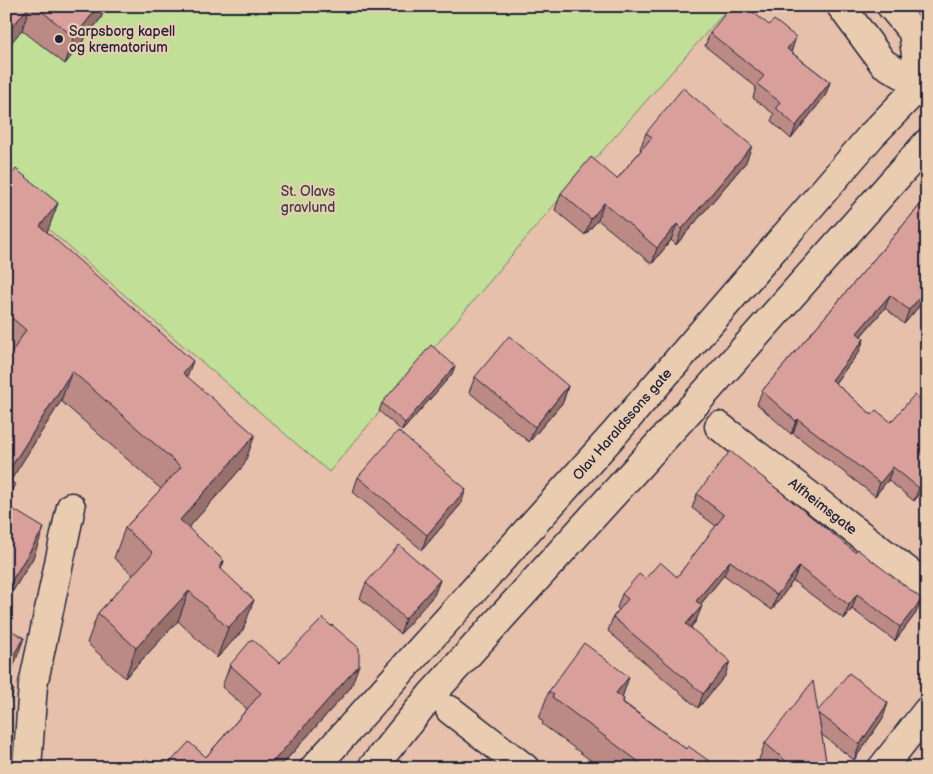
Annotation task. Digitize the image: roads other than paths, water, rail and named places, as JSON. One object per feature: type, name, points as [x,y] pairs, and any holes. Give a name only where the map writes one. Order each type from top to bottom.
[{"type":"main road","points":[[841,6],[883,63],[924,86]]},
{"type":"main road","points":[[891,6],[913,32],[924,86]]},
{"type":"main road","name":"Olav Haraldssons gate","points":[[314,768],[615,433],[871,136],[924,86]]},
{"type":"main road","points":[[372,768],[431,695],[695,404],[927,142]]},
{"type":"main road","name":"Alfheimsgate","points":[[719,426],[927,586]]},
{"type":"main road","points":[[27,768],[33,685],[71,507]]},
{"type":"main road","points":[[450,710],[525,768]]},
{"type":"main road","points":[[882,768],[927,711]]},
{"type":"place","name":"Sarpsborg kapell og krematorium","points":[[59,39]]},
{"type":"park label","name":"St. Olavs gravlund","points":[[308,200]]}]
